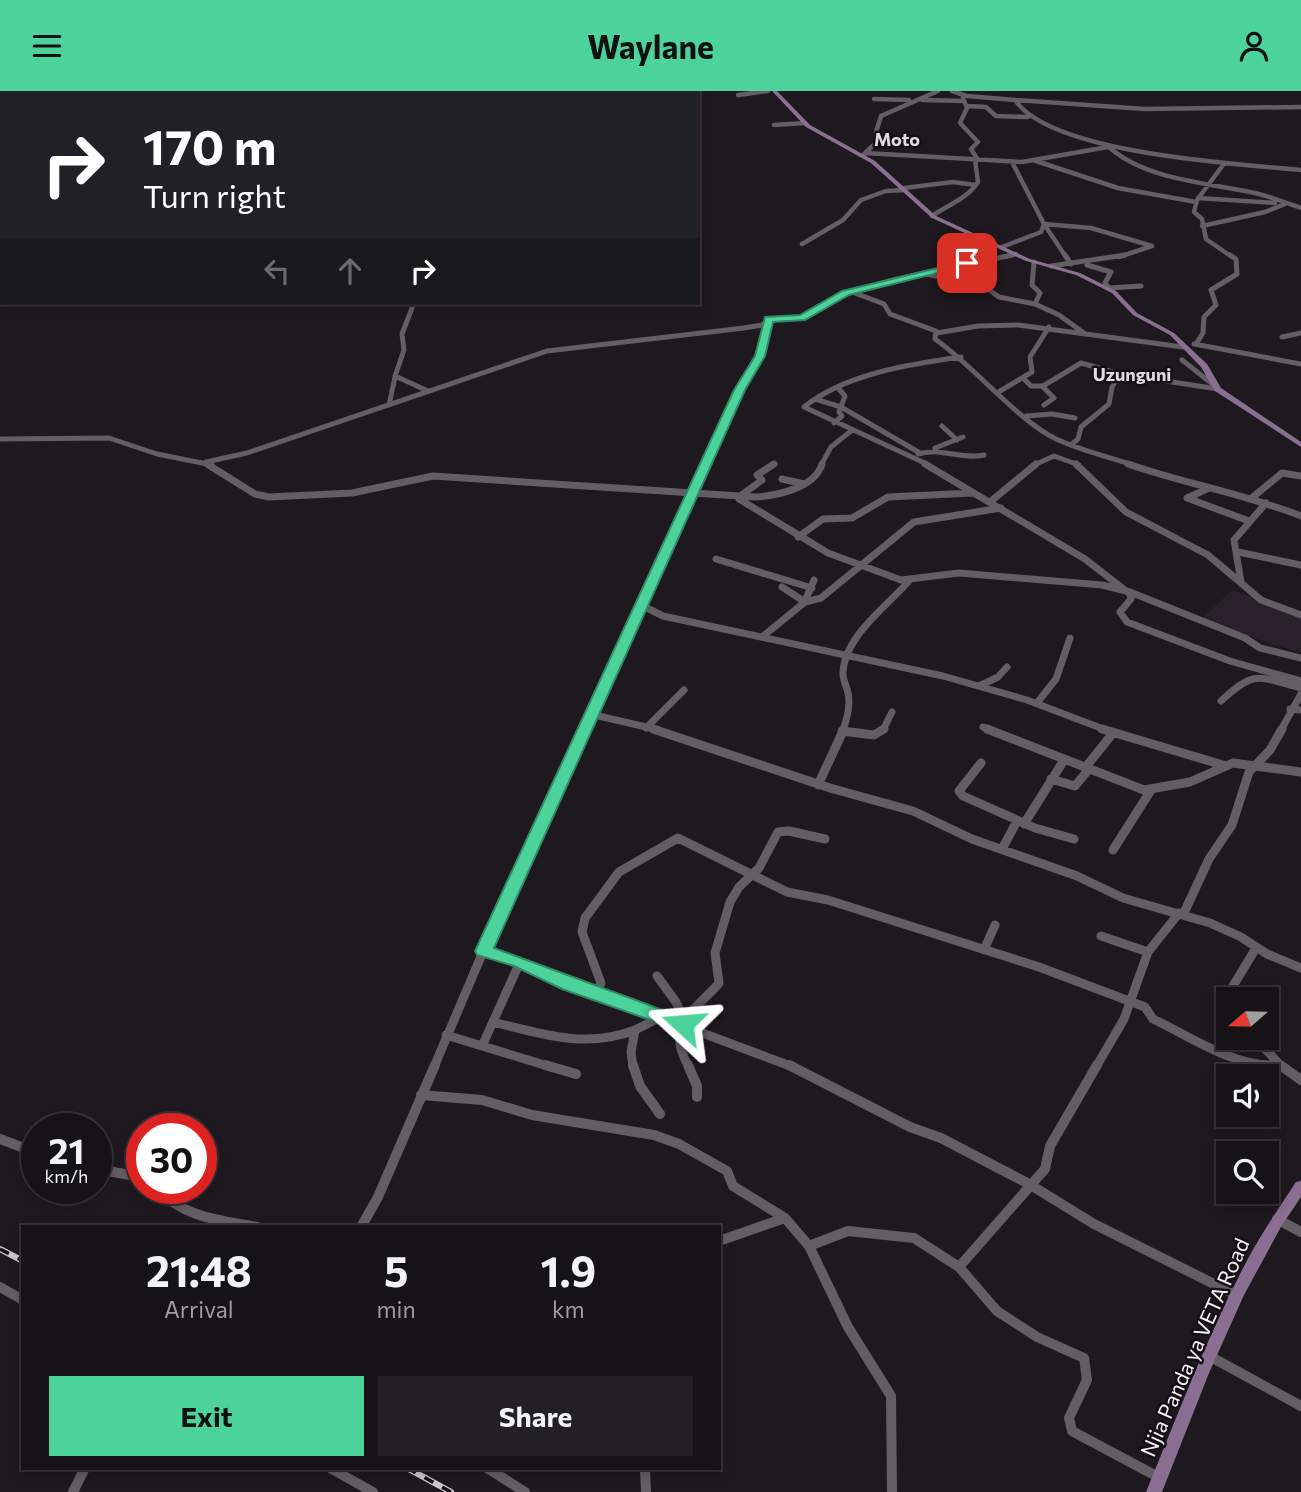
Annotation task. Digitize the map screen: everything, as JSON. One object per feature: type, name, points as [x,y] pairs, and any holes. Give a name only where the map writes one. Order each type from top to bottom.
[{"type":"street","points":[[738,96],[768,91]]},
{"type":"street","points":[[774,91],[805,123],[863,154],[932,216],[1034,262],[1078,274],[1110,289],[1141,286]]},
{"type":"street","points":[[863,154],[879,140],[876,132],[879,117],[936,91]]},
{"type":"street","points":[[952,91],[964,99],[986,107],[995,115],[1031,117]]},
{"type":"street","points":[[964,99],[982,91]]},
{"type":"street","points":[[895,92],[899,100],[906,103]]},
{"type":"street","points":[[873,99],[1015,100],[1145,109],[1301,107]]},
{"type":"street","points":[[932,216],[952,202],[967,198],[976,185],[976,160],[971,149],[978,142],[960,123],[964,99]]},
{"type":"street","points":[[1015,100],[1031,117],[1061,131],[1110,146],[1223,165],[1301,170]]},
{"type":"street","points":[[774,125],[805,123]]},
{"type":"street","points":[[863,154],[1012,162],[1110,146]]},
{"type":"street","points":[[1110,146],[1124,160],[1209,186],[1250,193],[1283,204]]},
{"type":"street","points":[[1033,160],[1118,188],[1197,200],[1301,205]]},
{"type":"street","points":[[1012,162],[1044,224],[1074,263],[1111,272],[1105,283],[1110,289],[1135,314],[1169,332],[1204,366],[1216,387]]},
{"type":"street","points":[[1196,344],[1203,333],[1204,317],[1216,305],[1211,290],[1237,274],[1236,259],[1208,242],[1202,219],[1194,212],[1197,200],[1223,165]]},
{"type":"street","points":[[802,244],[843,221],[861,200],[886,191],[953,182],[976,185]]},
{"type":"street","points":[[1202,226],[1265,212],[1283,204]]},
{"type":"street","points":[[1003,247],[1041,232],[1044,224]]},
{"type":"street","points":[[1044,224],[1091,228],[1152,246],[1115,258],[1051,267]]},
{"type":"street","points":[[202,462],[247,453],[540,352],[744,328],[762,325],[769,319],[802,318],[831,299],[852,292],[923,273],[1016,254]]},
{"type":"street","points":[[1034,262],[1032,285],[1040,293],[1035,304]]},
{"type":"street","points":[[923,273],[984,286],[999,297],[1035,304],[1059,315],[1084,333]]},
{"type":"street","points":[[852,292],[884,304],[890,314],[937,333],[992,324],[1049,327],[1154,347],[1196,344],[1266,360],[1301,364]]},
{"type":"street","points":[[389,405],[404,350],[402,337],[413,305]]},
{"type":"street","points":[[362,1225],[378,1197],[446,1035],[590,714],[739,390],[760,356],[769,319]]},
{"type":"street","points":[[1000,391],[1032,372],[1030,357],[1041,344],[1049,327]]},
{"type":"street","points":[[937,333],[935,339],[961,356],[1026,416],[1055,438],[1169,478],[1253,497],[1301,516]]},
{"type":"street","points":[[1282,337],[1301,333]]},
{"type":"street","points":[[961,356],[898,367],[839,389],[804,407],[850,431],[943,472],[973,493],[1085,559],[1126,590],[1131,599],[1120,612],[1130,623],[1230,661],[1301,681]]},
{"type":"street","points":[[1182,360],[1216,387],[1301,445]]},
{"type":"street","points":[[1023,377],[1031,386],[1042,386],[1079,363],[1120,374],[1216,387]]},
{"type":"street","points":[[1071,445],[1078,439],[1081,427],[1109,404],[1112,387],[1120,374]]},
{"type":"street","points":[[395,377],[428,391]]},
{"type":"street","points":[[1042,386],[1054,398],[1044,405]]},
{"type":"street","points":[[834,423],[842,416],[839,412],[843,408],[845,395],[839,389]]},
{"type":"street","points":[[815,400],[843,408],[920,453]]},
{"type":"street","points":[[1026,416],[1052,414],[1075,418]]},
{"type":"street","points":[[912,457],[960,439],[942,426]]},
{"type":"street","points":[[0,439],[109,438],[161,455],[202,462],[216,467],[255,494],[281,497],[352,493],[433,476],[694,491],[736,497],[771,497],[804,484],[822,468],[821,459],[850,431]]},
{"type":"street","points":[[935,448],[969,459],[984,455]]},
{"type":"street","points":[[990,502],[1013,487],[1034,464],[1052,456],[1060,457],[1081,468],[1112,501],[1142,524],[1199,549],[1263,601],[1301,615]]},
{"type":"street","points":[[736,497],[757,486],[762,480],[757,475],[774,464]]},
{"type":"street","points":[[1253,497],[1282,473],[1301,476]]},
{"type":"street","points":[[782,479],[804,484]]},
{"type":"street","points":[[1209,488],[1187,498],[1249,521]]},
{"type":"street","points":[[798,537],[823,519],[852,519],[888,498],[973,493]]},
{"type":"street","points":[[736,497],[798,537],[839,558],[909,581],[959,572],[1060,579],[1126,590],[1245,638],[1260,648],[1301,658]]},
{"type":"street","points":[[1241,582],[1235,537],[1266,503]]},
{"type":"street","points":[[782,587],[805,601],[821,598],[914,522],[1001,508]]},
{"type":"street","points":[[1238,552],[1301,565]]},
{"type":"street","points":[[716,559],[813,584],[805,601],[762,637]]},
{"type":"street","points":[[818,785],[842,731],[849,698],[842,677],[848,653],[909,581]]},
{"type":"street","points":[[641,605],[663,616],[848,653],[979,686],[1037,703],[1113,733],[1223,765],[1256,764],[1301,772]]},
{"type":"street","points":[[1037,703],[1056,679],[1070,638]]},
{"type":"street","points":[[979,686],[1001,674],[1007,667]]},
{"type":"street","points":[[1221,701],[1240,683],[1255,676],[1301,688]]},
{"type":"street","points":[[646,728],[684,690]]},
{"type":"street","points":[[959,1267],[1029,1184],[1045,1170],[1050,1146],[1130,1003],[1148,952],[1181,914],[1209,859],[1232,825],[1238,800],[1256,764],[1275,744],[1290,709],[1301,694]]},
{"type":"street","points":[[1290,709],[1301,710]]},
{"type":"street","points":[[842,731],[882,734],[892,712]]},
{"type":"street","points":[[590,714],[646,728],[818,785],[913,811],[972,839],[1088,881],[1130,901],[1181,914],[1230,931],[1256,947],[1301,968]]},
{"type":"street","points":[[983,727],[1137,789],[1151,790],[1195,780],[1223,765]]},
{"type":"street","points":[[1051,779],[1075,786],[1113,733]]},
{"type":"street","points":[[1002,849],[1064,760]]},
{"type":"street","points":[[981,763],[960,793],[1021,822],[1074,839]]},
{"type":"street","points":[[1113,850],[1151,790]]},
{"type":"street","points":[[697,1097],[696,1082],[679,1050],[678,1039],[683,1022],[719,983],[715,953],[730,902],[739,887],[752,877],[779,831],[825,839]]},
{"type":"street","points":[[595,993],[601,987],[601,980],[581,927],[590,909],[619,872],[678,838],[787,892],[828,900],[1056,973],[1145,1007],[1153,1019],[1242,1063],[1264,1068],[1281,1066]]},
{"type":"street","points":[[984,950],[995,925]]},
{"type":"street","points":[[1101,936],[1148,952]]},
{"type":"street","points":[[1232,987],[1256,947]]},
{"type":"street","points":[[484,951],[774,1057],[1029,1184],[1094,1224],[1236,1295]]},
{"type":"street","points":[[483,1044],[520,962]]},
{"type":"street","points":[[657,976],[677,1002],[683,1022]]},
{"type":"street","points":[[493,1022],[590,1043],[613,1039],[661,1017]]},
{"type":"street","points":[[635,1030],[631,1047],[637,1078],[646,1097],[660,1114]]},
{"type":"street","points":[[446,1035],[576,1074]]},
{"type":"street","points":[[1266,1050],[1281,1066],[1301,1080]]},
{"type":"street","points":[[421,1094],[482,1100],[532,1115],[594,1123],[664,1137],[727,1171],[733,1186],[785,1218],[809,1246],[848,1327],[893,1403],[892,1492]]},
{"type":"street","points":[[0,1139],[21,1147]]},
{"type":"street","name":"Njia Panda ya VETA Road","points":[[1157,1485],[1236,1295],[1277,1219],[1301,1186]]},
{"type":"street","points":[[175,1204],[184,1209],[249,1225]]},
{"type":"street","points":[[721,1240],[785,1218]]},
{"type":"street","points":[[1277,1219],[1301,1232]]},
{"type":"street","points":[[809,1246],[848,1231],[887,1233],[914,1238],[959,1267],[998,1311],[1037,1337],[1084,1358],[1087,1380],[1069,1418],[1072,1431],[1157,1485]]},
{"type":"street","points":[[0,1287],[21,1299]]},
{"type":"street","points":[[1210,1357],[1301,1406]]},
{"type":"street","points":[[73,1492],[84,1470]]},
{"type":"street","points":[[334,1470],[373,1492]]},
{"type":"street","points":[[490,1470],[525,1492]]},
{"type":"street","points":[[645,1470],[646,1492]]},
{"type":"shaded area","points":[[1232,590],[1301,614],[1301,653],[1200,621]]},
{"type":"railway","points":[[0,1249],[21,1260]]},
{"type":"railway","points":[[411,1470],[451,1492]]},
{"type":"district","name":"Moto","points":[[897,139]]},
{"type":"district","name":"Uzunguni","points":[[1132,374]]},
{"type":"route","points":[[683,1024],[569,984],[510,958],[484,951],[508,899],[514,879],[636,613],[665,559],[739,390],[760,356],[769,319],[802,318],[846,293],[967,263]]}]
